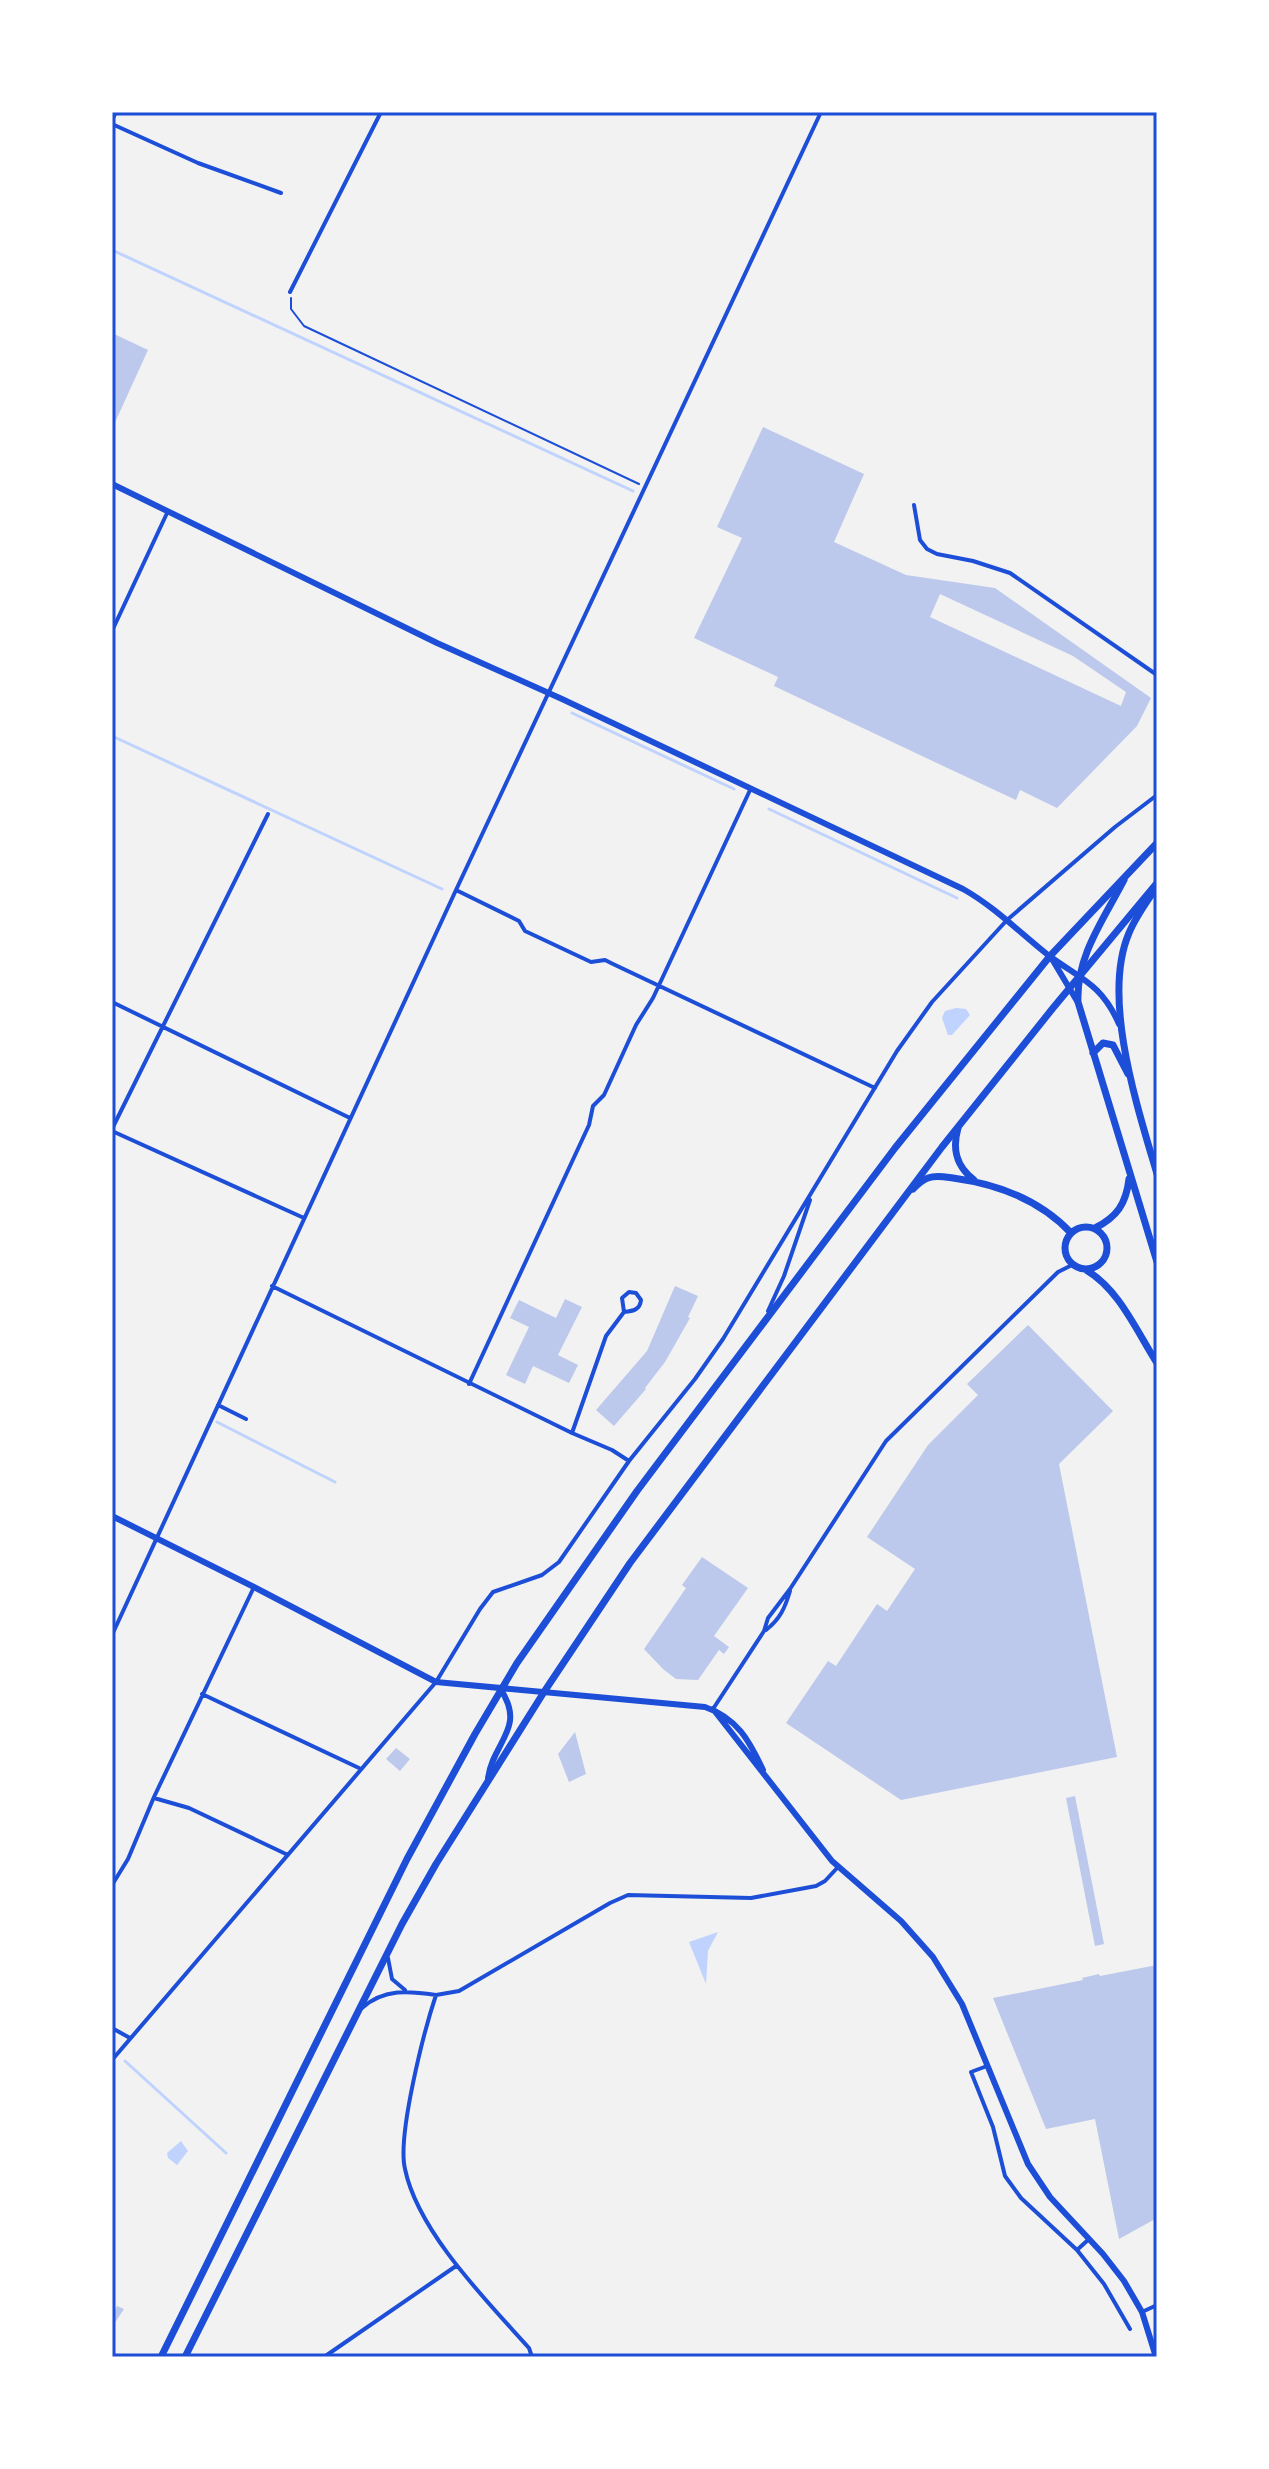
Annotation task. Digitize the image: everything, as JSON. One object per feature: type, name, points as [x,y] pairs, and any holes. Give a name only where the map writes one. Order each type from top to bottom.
[{"type":"main road","points":[[161,2357],[407,1859],[501,1690],[637,1491],[895,1148],[1050,956],[1157,843]]},
{"type":"main road","points":[[1124,880],[1092,937],[1077,990],[1078,1002],[1157,1262]]},
{"type":"main road","points":[[185,2357],[427,1880],[544,1692],[630,1563],[958,1126],[1157,885]]},
{"type":"main road","points":[[1157,885],[1128,935],[1118,987],[1132,1083],[1157,1174]]},
{"type":"main road","points":[[1093,1053],[1103,1043],[1113,1045],[1132,1083]]},
{"type":"main road","points":[[958,1126],[954,1141],[956,1157],[960,1167],[976,1181]]},
{"type":"main road","points":[[1130,1173],[1120,1210],[1095,1228],[1080,1227],[1071,1233],[1065,1252],[1072,1265],[1100,1279],[1113,1294],[1157,1363]]},
{"type":"main road","points":[[908,1193],[924,1179],[933,1176],[976,1181],[1024,1198],[1047,1211],[1071,1233]]},
{"type":"main road","points":[[1086,1270],[1100,1265],[1107,1251],[1103,1235],[1095,1228]]},
{"type":"street","points":[[116,112],[112,122],[198,163],[281,193]]},
{"type":"street","points":[[290,292],[381,112]]},
{"type":"street","points":[[112,1635],[456,890],[821,112]]},
{"type":"street","points":[[112,484],[403,626],[951,882],[975,896],[1050,956],[1094,986],[1118,1021],[1124,1039]]},
{"type":"street","points":[[914,505],[920,540],[927,549],[1010,573],[1157,675]]},
{"type":"street","points":[[112,631],[168,511]]},
{"type":"street","points":[[469,1384],[589,1125],[593,1106],[604,1095],[636,1025],[659,985],[751,788]]},
{"type":"street","points":[[112,2060],[436,1682],[493,1592],[554,1568],[629,1461],[723,1339],[875,1088],[932,1002],[1007,920],[1157,792]]},
{"type":"street","points":[[268,814],[112,1130],[304,1218]]},
{"type":"street","points":[[456,890],[519,921],[525,931],[538,938],[591,962],[605,960],[875,1088]]},
{"type":"street","points":[[1050,956],[1078,1002]]},
{"type":"street","points":[[112,1002],[165,1025],[350,1118]]},
{"type":"street","points":[[764,1322],[784,1276],[814,1190]]},
{"type":"street","points":[[713,1709],[764,1631],[768,1618],[886,1441],[1058,1272],[1072,1265]]},
{"type":"street","points":[[272,1286],[629,1461]]},
{"type":"street","points":[[572,1433],[606,1336],[624,1312],[640,1305],[641,1300],[636,1293],[629,1292],[622,1298],[624,1312]]},
{"type":"street","points":[[218,1405],[246,1419]]},
{"type":"street","points":[[112,1516],[436,1682],[713,1709],[724,1713],[746,1739],[766,1777],[838,1867],[901,1921],[933,1957],[962,2004],[1028,2164],[1050,2197],[1124,2281],[1142,2312],[1156,2357]]},
{"type":"street","points":[[112,1885],[128,1859],[154,1797],[254,1587]]},
{"type":"street","points":[[764,1631],[776,1622],[784,1610],[790,1589]]},
{"type":"street","points":[[487,1785],[490,1764],[511,1724],[511,1712],[501,1690]]},
{"type":"street","points":[[202,1694],[360,1769]]},
{"type":"street","points":[[154,1797],[189,1808],[288,1855]]},
{"type":"street","points":[[358,2013],[366,2004],[383,1995],[407,1991],[436,1995],[459,1991],[628,1895],[751,1898],[816,1886],[838,1867]]},
{"type":"street","points":[[388,1953],[392,1979],[407,1991]]},
{"type":"street","points":[[436,1995],[402,2151],[405,2169],[416,2202],[456,2266],[529,2348],[532,2357]]},
{"type":"street","points":[[112,2028],[130,2038]]},
{"type":"street","points":[[987,2066],[971,2072],[993,2127],[1005,2176],[1021,2198],[1077,2250],[1104,2284],[1130,2329]]},
{"type":"street","points":[[1077,2250],[1089,2239]]},
{"type":"street","points":[[324,2357],[456,2266]]},
{"type":"street","points":[[1142,2312],[1157,2305]]},
{"type":"path","points":[[290,292],[291,309],[304,326],[647,488]]},
{"type":"water","points":[[966,1009],[970,1015],[952,1035],[948,1035],[942,1018],[945,1011]]},
{"type":"water","points":[[718,1932],[708,1951],[706,1984],[689,1942]]},
{"type":"water","points":[[181,2141],[188,2151],[177,2165],[168,2158],[167,2153]]},
{"type":"building","points":[[112,333],[148,350],[112,429]]},
{"type":"building","points":[[763,427],[864,474],[834,542],[906,575],[995,588],[1151,698],[1137,726],[1057,808],[1020,790],[1016,800],[774,686],[778,677],[694,638],[742,538],[717,527]],"holes":[[[940,594],[1073,656],[1126,692],[1121,706],[930,617]]]},
{"type":"building","points":[[675,1286],[698,1296],[690,1318],[646,1389],[614,1426],[596,1410],[647,1351]]},
{"type":"building","points":[[565,1299],[582,1307],[558,1355],[578,1365],[569,1383],[533,1366],[525,1384],[506,1375],[529,1327],[510,1318],[519,1300],[556,1318]]},
{"type":"building","points":[[1028,1325],[1113,1411],[1059,1464],[1117,1757],[901,1800],[786,1723],[828,1661],[836,1666],[877,1604],[887,1611],[915,1569],[867,1537],[928,1445],[978,1395],[967,1384]]},
{"type":"building","points":[[702,1557],[748,1588],[714,1636],[729,1647],[724,1654],[719,1650],[698,1680],[676,1679],[644,1649],[686,1588],[682,1585]]},
{"type":"building","points":[[575,1732],[586,1774],[569,1782],[558,1754]]},
{"type":"building","points":[[396,1748],[410,1759],[400,1771],[386,1759]]},
{"type":"building","points":[[1075,1796],[1104,1944],[1095,1946],[1066,1798]]},
{"type":"building","points":[[1157,1965],[1157,2218],[1119,2239],[1095,2119],[1046,2129],[993,1998],[1099,1974]]},
{"type":"building","points":[[117,2306],[124,2309],[112,2327],[112,2309],[115,2310]]},
{"type":"waterway","points":[[112,250],[633,491]]},
{"type":"waterway","points":[[572,713],[734,789]]},
{"type":"waterway","points":[[112,736],[442,889]]},
{"type":"waterway","points":[[769,809],[957,898]]},
{"type":"waterway","points":[[217,1422],[335,1482]]},
{"type":"waterway","points":[[125,2061],[226,2153]]}]
